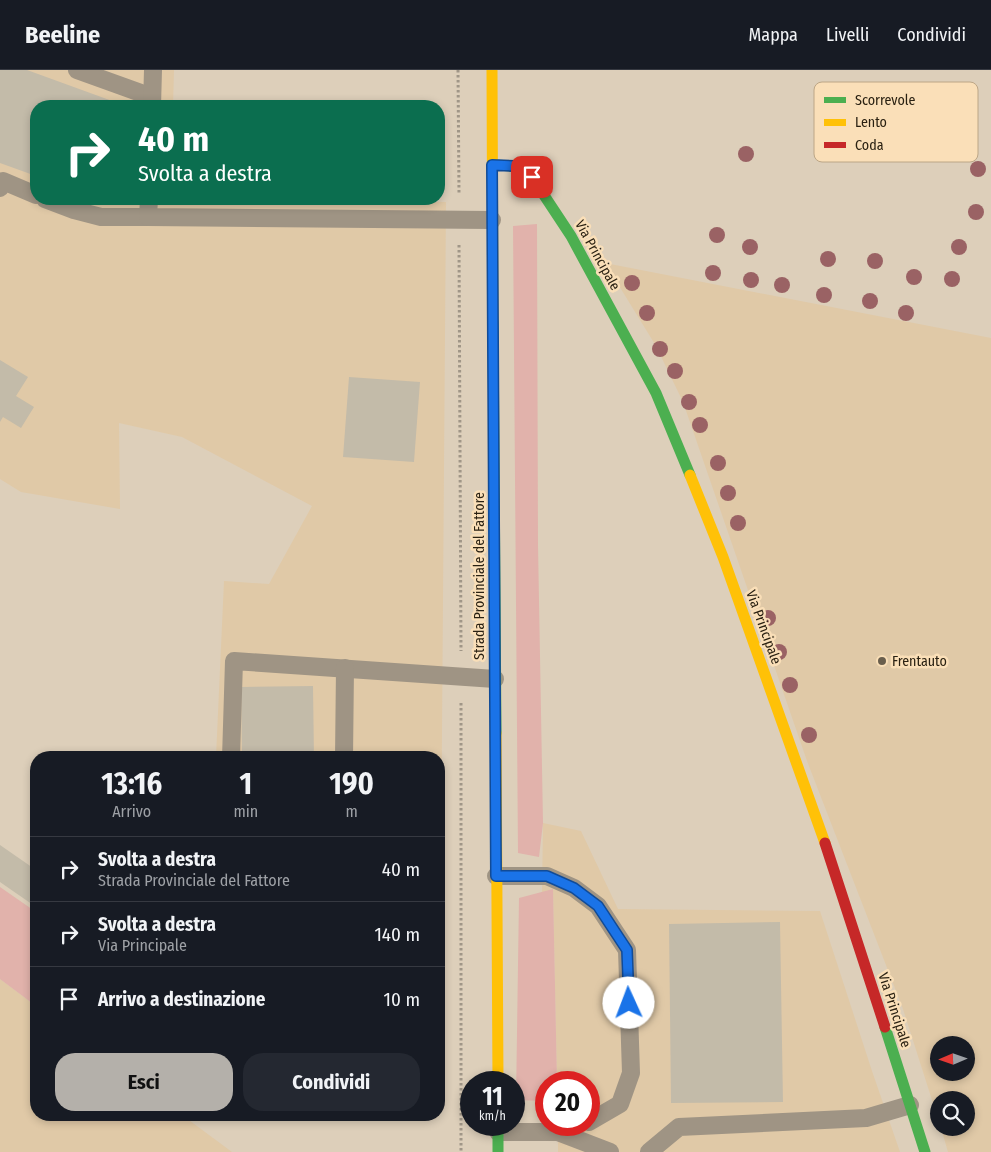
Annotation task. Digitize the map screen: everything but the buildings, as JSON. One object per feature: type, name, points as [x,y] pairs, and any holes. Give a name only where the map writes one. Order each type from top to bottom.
[{"type":"street","name":"Strada Provinciale del Fattore","points":[[492,70],[498,1071]]},
{"type":"street","name":"Via Principale","points":[[492,165],[514,166],[532,177],[571,236],[656,393],[727,567],[824,840],[925,1152]]},
{"type":"street","points":[[498,1136],[498,1152]]},
{"type":"lane","points":[[76,70],[147,100]]},
{"type":"lane","points":[[152,100],[153,70]]},
{"type":"lane","points":[[1,183],[30,193]]},
{"type":"lane","points":[[61,205],[101,217],[492,220]]},
{"type":"lane","points":[[148,216],[149,205]]},
{"type":"lane","points":[[230,751],[234,660],[495,680]]},
{"type":"lane","points":[[344,751],[345,668]]},
{"type":"lane","points":[[496,876],[547,876],[574,888],[598,906],[627,950],[631,1073],[620,1104],[600,1116]]},
{"type":"lane","points":[[649,1152],[679,1127],[866,1118],[910,1104]]},
{"type":"lane","points":[[568,1136],[610,1152]]},
{"type":"path","points":[[458,70],[461,1152]]},
{"type":"shaded area","points":[[0,70],[174,70],[173,100],[30,100],[30,205],[445,205],[446,202],[442,751],[216,751],[224,581],[269,584],[312,506],[182,437],[119,423],[120,509],[21,492],[0,479]]},
{"type":"shaded area","points":[[537,224],[538,545],[543,823],[539,857],[518,853],[513,226]]},
{"type":"shaded area","name":"Frentauto","points":[[605,263],[991,338],[991,1152],[948,1152],[943,1136],[975,1136],[975,1091],[930,1091],[930,1094],[903,1009],[807,761],[683,402],[656,346]]},
{"type":"shaded area","points":[[543,823],[581,831],[618,909],[820,911],[900,1152],[558,1152],[558,1136],[600,1136],[600,1071],[557,1071],[553,890],[542,893]]},
{"type":"shaded area","points":[[0,887],[30,908],[30,1002],[0,979]]},
{"type":"shaded area","points":[[553,889],[557,1071],[535,1071],[535,1101],[525,1100],[525,1071],[516,1071],[519,898]]},
{"type":"shaded area","points":[[0,979],[30,1002],[30,1121],[190,1121],[232,1152],[0,1152]]},
{"type":"traffic: fast","points":[[492,165],[514,166],[532,177],[571,236],[656,393],[690,475]]},
{"type":"traffic: fast","points":[[493,322],[496,733]]},
{"type":"traffic: fast","points":[[885,1027],[925,1152]]},
{"type":"traffic: fast","points":[[498,1136],[498,1152]]},
{"type":"traffic: slow","points":[[492,70],[493,322]]},
{"type":"traffic: slow","points":[[690,475],[723,557],[825,843]]},
{"type":"traffic: slow","points":[[496,733],[498,1071]]},
{"type":"traffic: jam","points":[[825,843],[885,1027]]},
{"type":"place","name":"Frentauto","points":[[882,661]]},
{"type":"route","points":[[532,177],[514,166],[492,165],[496,876],[547,876],[574,888],[598,906],[627,950],[629,1003]]}]
